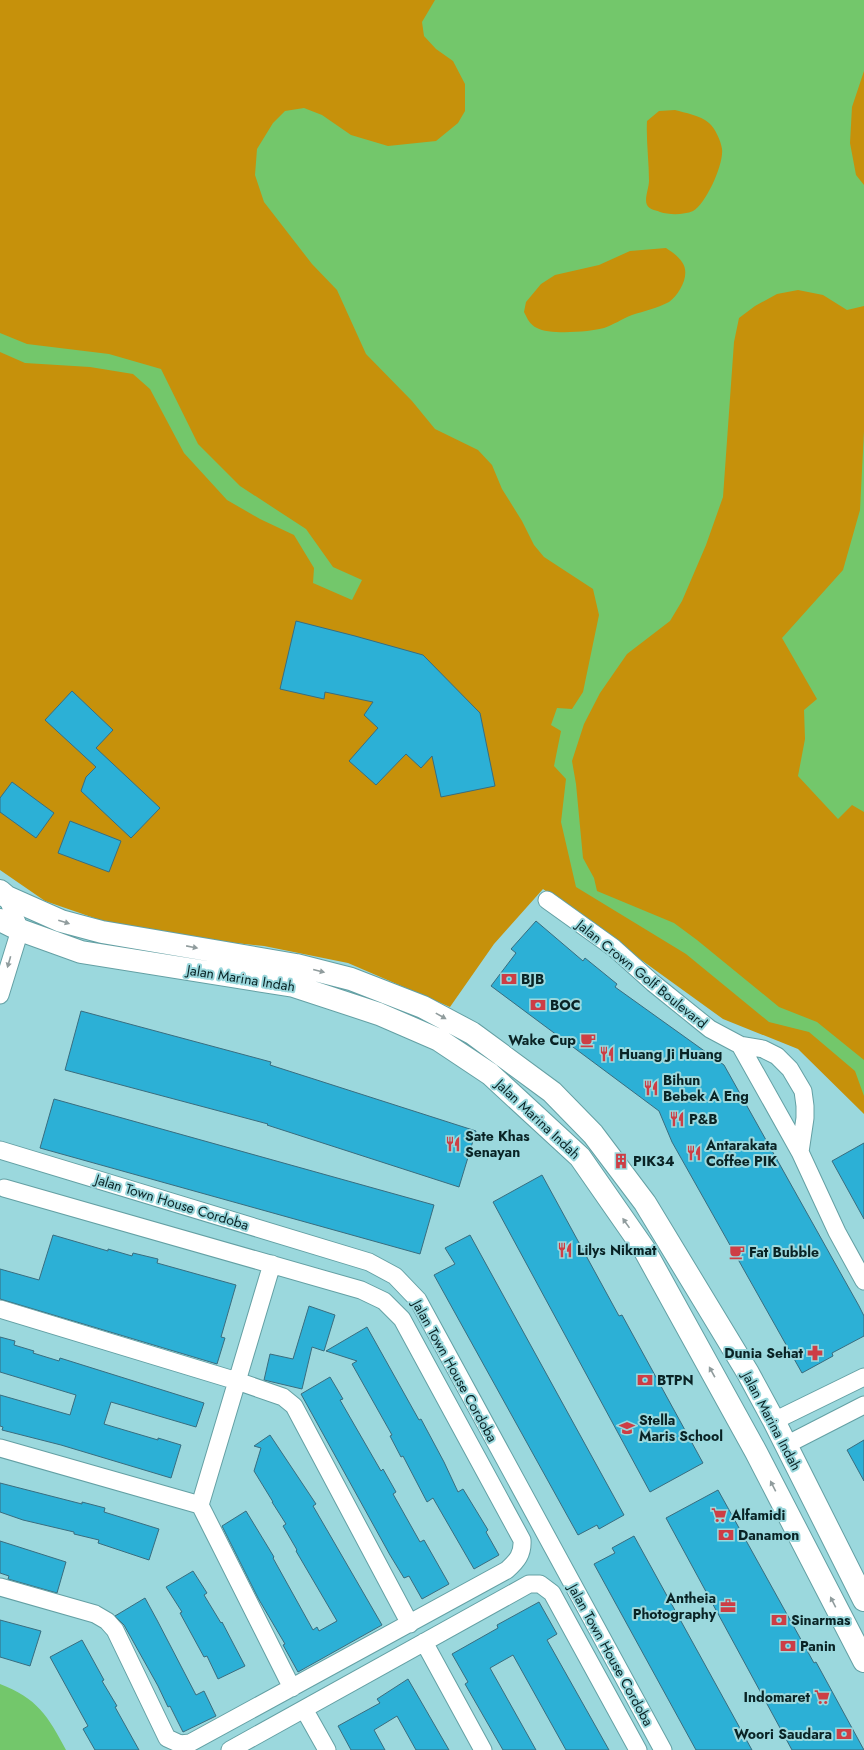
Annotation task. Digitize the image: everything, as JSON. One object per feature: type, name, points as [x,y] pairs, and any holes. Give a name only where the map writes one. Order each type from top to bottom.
[{"type":"main road","name":"Jalan Marina Indah","points":[[3,894],[61,921],[102,932],[296,965],[351,979],[423,1007],[472,1033],[552,1092],[593,1134],[645,1203],[748,1373],[774,1421],[864,1600]]},
{"type":"main road","name":"Jalan Marina Indah","points":[[0,920],[20,930],[81,952],[294,986],[379,1014],[440,1040],[490,1074],[580,1157],[644,1249],[756,1452],[864,1661]]},
{"type":"street","points":[[0,995],[20,930],[3,894]]},
{"type":"street","name":"Jalan Crown Golf Boulevard","points":[[547,900],[614,948],[710,1029],[740,1045],[763,1049],[777,1056],[790,1069],[803,1091],[805,1118],[800,1152]]},
{"type":"street","points":[[740,1045],[800,1152],[837,1232],[864,1281]]},
{"type":"street","name":"Jalan Town House Cordoba","points":[[0,1150],[369,1262],[395,1276],[418,1300],[663,1750]]},
{"type":"street","points":[[0,1587],[95,1614],[107,1621],[114,1630],[167,1738],[180,1744],[190,1743],[507,1570],[518,1560],[523,1549],[522,1540],[402,1319],[384,1301],[361,1290],[4,1188]]},
{"type":"street","points":[[272,1264],[200,1505],[292,1688]]},
{"type":"street","points":[[0,1309],[237,1381],[283,1397],[294,1406],[410,1624]]},
{"type":"street","points":[[774,1421],[864,1377]]},
{"type":"street","points":[[786,1445],[864,1405]]},
{"type":"street","points":[[0,1448],[200,1505]]},
{"type":"street","points":[[230,1750],[529,1584],[540,1584],[552,1592],[638,1750]]},
{"type":"street","points":[[424,1642],[483,1750]]},
{"type":"street","points":[[304,1709],[327,1750]]},
{"type":"shaded area","points":[[0,0],[864,0],[864,1114],[798,1049],[723,1019],[543,889],[494,944],[450,1007],[348,963],[264,946],[217,941],[194,936],[132,931],[45,901],[0,870]]},
{"type":"shaded area","points":[[435,0],[864,0],[864,71],[852,107],[850,143],[856,175],[864,185],[864,306],[847,310],[823,295],[798,290],[777,294],[755,306],[739,318],[734,342],[723,497],[706,545],[682,601],[670,621],[627,654],[600,693],[584,724],[572,761],[576,784],[583,858],[594,878],[597,891],[674,923],[779,1007],[817,1022],[864,1060],[864,1096],[855,1071],[809,1032],[769,1022],[686,954],[576,887],[561,822],[566,779],[554,766],[561,731],[551,725],[557,708],[572,709],[583,692],[599,615],[593,589],[544,557],[534,545],[522,521],[502,489],[492,465],[478,450],[435,429],[412,401],[366,354],[337,290],[312,264],[264,202],[255,175],[257,149],[273,123],[285,111],[304,108],[322,115],[351,135],[388,146],[436,141],[458,123],[465,111],[465,84],[453,61],[436,49],[424,36],[422,22]],"holes":[[[675,110],[697,116],[709,123],[720,142],[722,156],[713,183],[698,207],[693,211],[685,213],[668,214],[651,209],[646,203],[649,181],[647,121],[659,111]],[[666,248],[675,254],[680,260],[684,267],[685,278],[677,294],[665,304],[632,315],[604,328],[580,332],[551,332],[537,328],[532,325],[524,312],[526,302],[541,284],[555,275],[599,265],[630,251]]]},
{"type":"shaded area","points":[[0,333],[27,344],[109,354],[161,369],[198,444],[240,486],[306,529],[333,567],[362,580],[352,600],[313,583],[314,568],[294,535],[260,519],[227,500],[184,453],[150,389],[133,374],[90,367],[25,363],[0,352]]},
{"type":"shaded area","points":[[864,431],[864,812],[852,805],[838,819],[798,776],[805,739],[804,710],[817,699],[782,638],[843,570],[860,510]]},
{"type":"shaded area","points":[[0,1684],[23,1695],[40,1710],[53,1727],[66,1750],[0,1750]]},
{"type":"building","points":[[296,621],[423,655],[480,713],[495,786],[441,797],[432,756],[421,768],[406,754],[376,785],[349,761],[378,728],[364,715],[373,702],[325,692],[324,699],[280,689]]},
{"type":"building","points":[[72,691],[113,730],[96,748],[160,808],[131,838],[81,791],[86,777],[96,767],[45,720]]},
{"type":"building","points":[[12,782],[54,813],[36,838],[0,812],[0,798]]},
{"type":"building","points":[[70,821],[121,841],[109,872],[58,853]]},
{"type":"building","points":[[536,921],[583,961],[585,958],[617,984],[615,987],[724,1065],[859,1306],[864,1316],[864,1336],[832,1353],[833,1356],[802,1373],[672,1142],[659,1111],[491,986],[516,953],[511,949]]},
{"type":"building","points":[[81,1011],[271,1062],[270,1065],[476,1131],[459,1187],[267,1125],[268,1124],[65,1070]]},
{"type":"building","points":[[54,1099],[434,1205],[420,1254],[40,1148]]},
{"type":"building","points":[[864,1143],[864,1219],[832,1161]]},
{"type":"building","points":[[542,1175],[619,1316],[622,1315],[703,1463],[650,1492],[493,1202]]},
{"type":"building","points":[[53,1235],[108,1251],[108,1249],[132,1256],[133,1253],[158,1259],[157,1263],[236,1285],[221,1337],[225,1338],[217,1364],[0,1299],[0,1269],[39,1280]]},
{"type":"building","points":[[470,1235],[624,1515],[599,1529],[597,1525],[578,1535],[434,1275],[455,1264],[445,1248]]},
{"type":"building","points":[[309,1306],[335,1315],[324,1351],[312,1347],[302,1389],[264,1380],[270,1354],[293,1359]]},
{"type":"building","points":[[367,1327],[419,1420],[421,1419],[458,1492],[463,1489],[488,1530],[486,1532],[499,1555],[474,1569],[433,1498],[427,1502],[403,1456],[401,1457],[390,1436],[392,1435],[352,1364],[357,1361],[326,1351]]},
{"type":"building","points":[[0,1337],[15,1341],[14,1345],[34,1351],[33,1353],[59,1361],[60,1358],[204,1403],[196,1427],[111,1402],[104,1424],[158,1440],[158,1438],[181,1445],[171,1478],[61,1445],[2,1430],[3,1427],[0,1426],[0,1395],[70,1415],[76,1395],[0,1372]]},
{"type":"building","points":[[330,1377],[343,1399],[340,1400],[381,1471],[383,1469],[396,1492],[393,1494],[420,1542],[424,1540],[449,1584],[422,1599],[409,1576],[404,1578],[390,1555],[301,1394]]},
{"type":"building","points":[[270,1435],[316,1504],[313,1506],[382,1625],[298,1672],[283,1645],[285,1644],[258,1598],[222,1526],[246,1511],[274,1557],[273,1558],[313,1630],[317,1627],[319,1631],[337,1621],[296,1551],[297,1550],[283,1526],[286,1524],[254,1471],[261,1448],[254,1446]]},
{"type":"building","points":[[864,1440],[864,1481],[847,1450]]},
{"type":"building","points":[[0,1483],[82,1504],[82,1502],[105,1508],[104,1512],[159,1529],[149,1560],[98,1543],[99,1540],[74,1534],[74,1532],[23,1520],[0,1512]]},
{"type":"building","points":[[718,1490],[814,1663],[816,1662],[864,1750],[792,1750],[666,1518]]},
{"type":"building","points":[[634,1536],[752,1750],[696,1750],[594,1564],[615,1553],[612,1548]]},
{"type":"building","points":[[0,1541],[66,1562],[57,1593],[8,1579],[9,1576],[0,1573]]},
{"type":"building","points":[[193,1571],[207,1593],[204,1595],[221,1623],[222,1622],[245,1666],[218,1679],[207,1656],[204,1657],[180,1613],[182,1612],[166,1587]]},
{"type":"building","points":[[145,1598],[196,1695],[204,1691],[216,1716],[183,1732],[124,1625],[115,1616]]},
{"type":"building","points":[[539,1602],[557,1634],[547,1640],[609,1750],[566,1750],[513,1655],[490,1668],[536,1750],[503,1750],[465,1684],[468,1682],[452,1654],[498,1628],[497,1625]]},
{"type":"building","points":[[0,1620],[41,1631],[30,1666],[0,1657]]},
{"type":"building","points":[[82,1640],[104,1680],[102,1681],[117,1706],[115,1707],[139,1750],[95,1750],[83,1729],[88,1726],[50,1657]]},
{"type":"building","points":[[408,1679],[449,1750],[416,1750],[397,1716],[374,1730],[385,1750],[351,1750],[338,1726],[380,1703],[377,1699]]},
{"type":"place","name":"BJB","points":[[509,979]]},
{"type":"place","name":"BOC","points":[[538,1005]]},
{"type":"place","name":"Wake Cup","points":[[588,1040]]},
{"type":"place","name":"Huang Ji Huang","points":[[607,1054]]},
{"type":"place","name":"Bihun Bebek A Eng","points":[[651,1088]]},
{"type":"place","name":"P&B","points":[[677,1119]]},
{"type":"place","name":"Sate Khas Senayan","points":[[453,1144]]},
{"type":"place","name":"Antarakata Coffee PIK","points":[[694,1153]]},
{"type":"place","name":"PIK34","points":[[621,1161]]},
{"type":"place","name":"Lilys Nikmat","points":[[565,1250]]},
{"type":"place","name":"Fat Bubble","points":[[737,1252]]},
{"type":"place","name":"Dunia Sehat","points":[[815,1353]]},
{"type":"place","name":"BTPN","points":[[645,1380]]},
{"type":"place","name":"Stella Maris School","points":[[627,1428]]},
{"type":"place","name":"Alfamidi","points":[[719,1515]]},
{"type":"place","name":"Danamon","points":[[726,1535]]},
{"type":"place","name":"Antheia Photography","points":[[728,1606]]},
{"type":"place","name":"Sinarmas","points":[[779,1620]]},
{"type":"place","name":"Panin","points":[[788,1646]]},
{"type":"place","name":"Indomaret","points":[[822,1697]]},
{"type":"place","name":"Woori Saudara","points":[[844,1734]]}]
